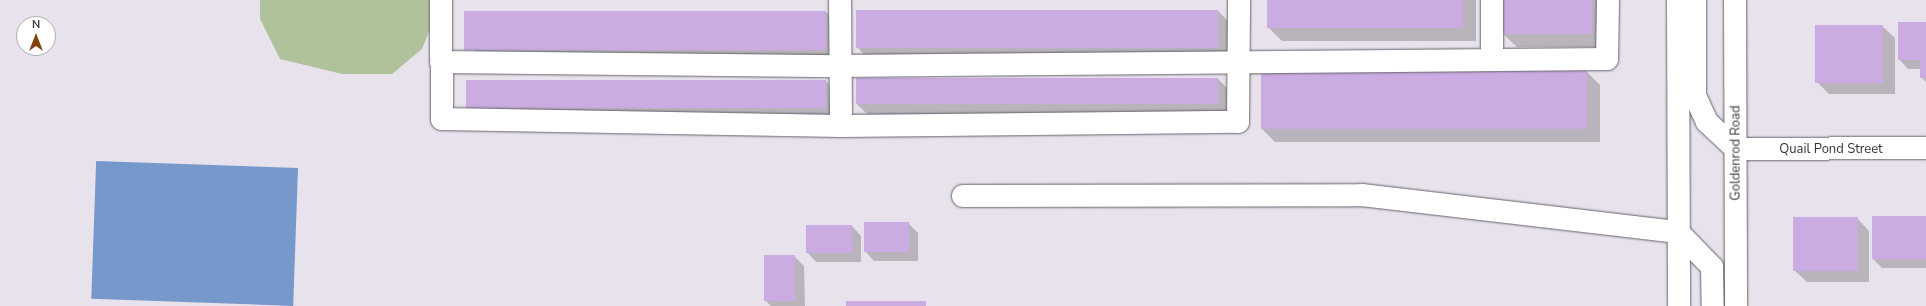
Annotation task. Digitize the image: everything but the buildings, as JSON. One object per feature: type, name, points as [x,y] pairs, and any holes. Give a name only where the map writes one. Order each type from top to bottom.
[{"type":"main road","points":[[440,0],[442,119],[841,126],[1238,122],[1240,60],[1239,0]]},
{"type":"main road","points":[[840,0],[841,126]]},
{"type":"main road","points":[[1492,0],[1492,60]]},
{"type":"main road","points":[[441,62],[840,66],[1240,60],[1607,59],[1608,0]]},
{"type":"main road","points":[[1678,0],[1678,306]]},
{"type":"main road","points":[[1695,0],[1695,96],[1707,122],[1736,149]]},
{"type":"main road","name":"Goldenrod Road","points":[[1735,0],[1736,306]]},
{"type":"main road","name":"Quail Pond Street","points":[[1736,149],[1926,148]]},
{"type":"main road","points":[[963,196],[1362,195],[1678,232],[1712,267],[1713,306]]},
{"type":"green space","points":[[260,0],[431,0],[437,12],[422,49],[392,74],[342,74],[280,59],[260,19]]},
{"type":"water","points":[[96,161],[298,168],[293,306],[91,299]]}]
